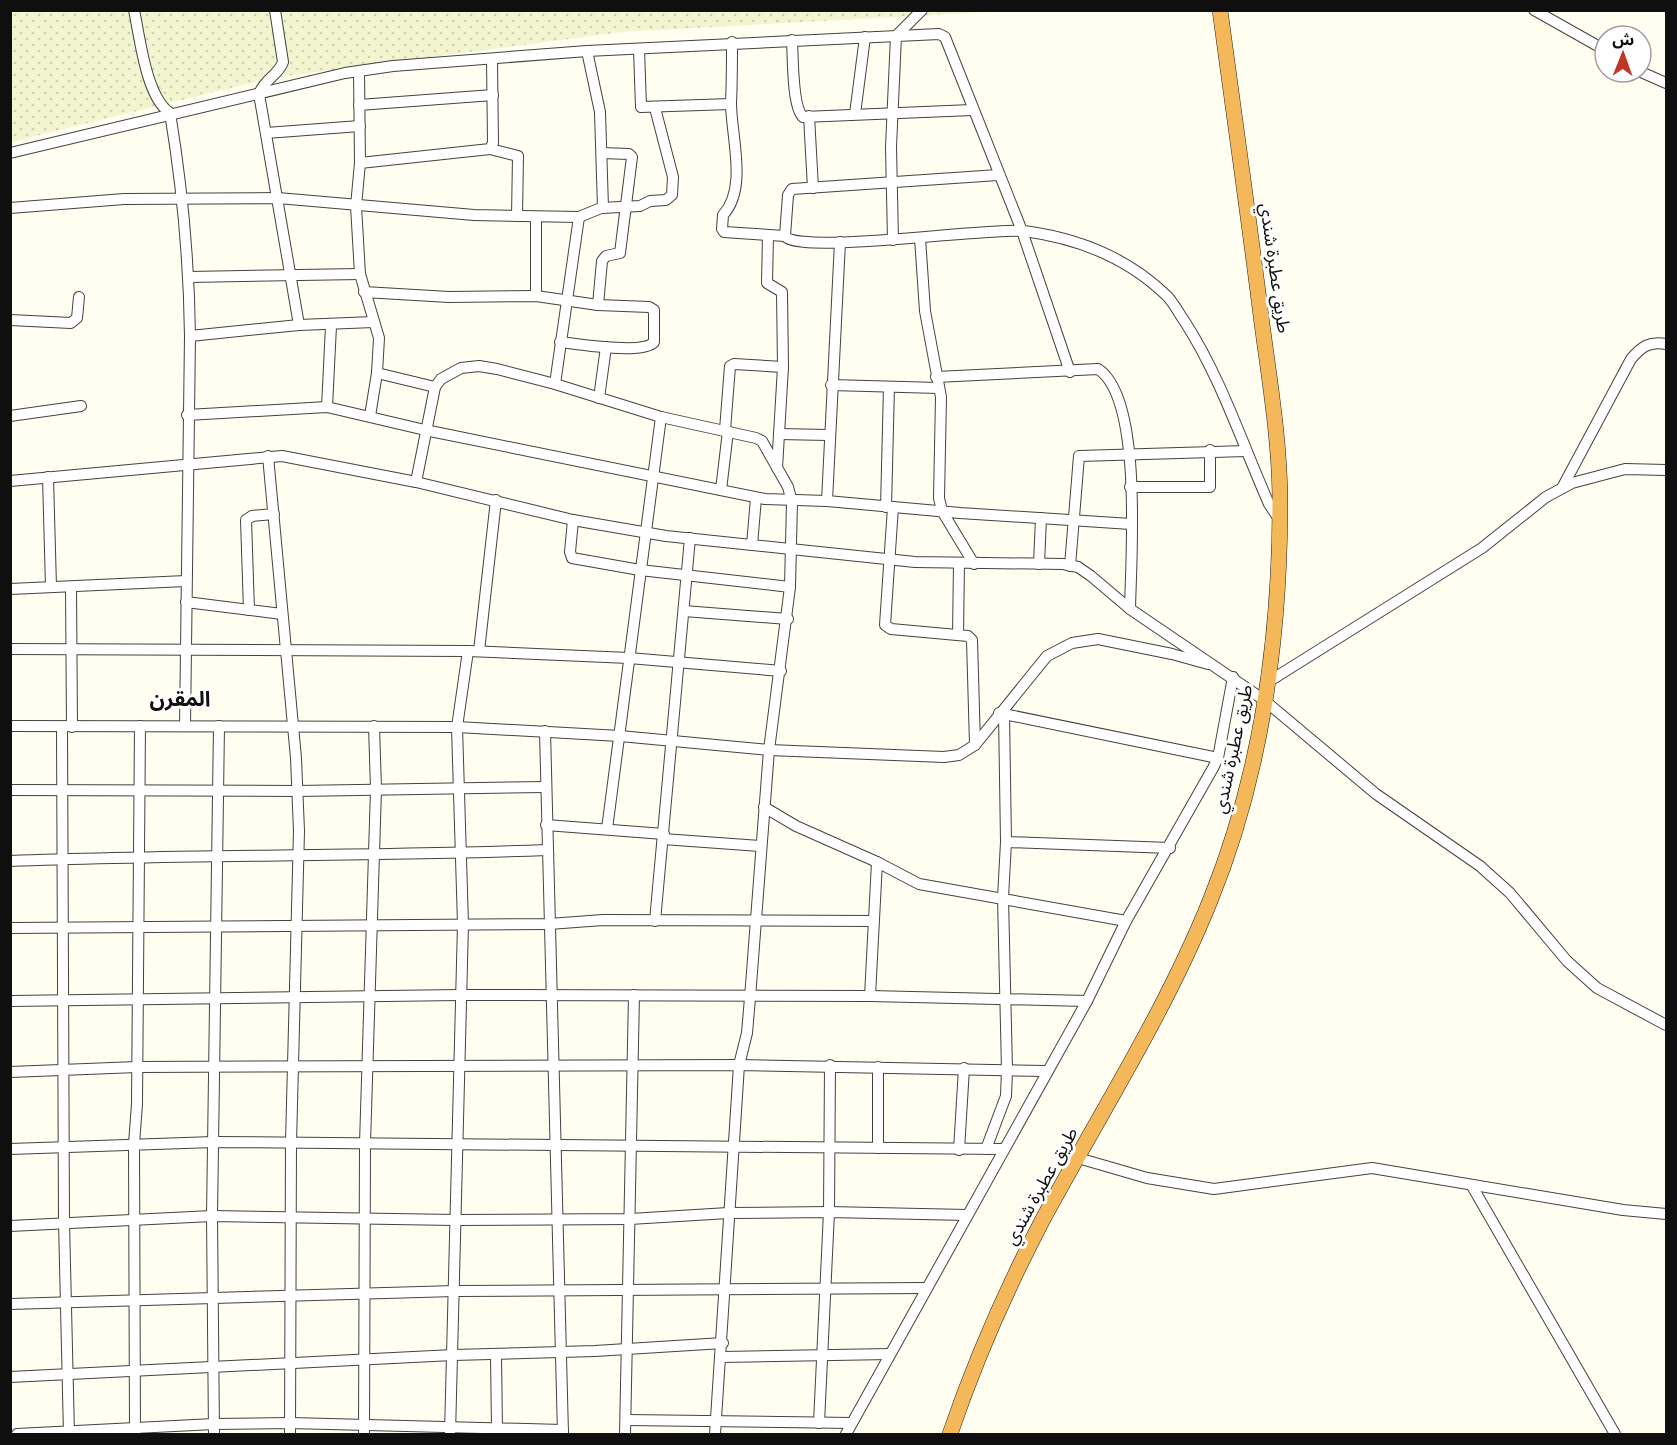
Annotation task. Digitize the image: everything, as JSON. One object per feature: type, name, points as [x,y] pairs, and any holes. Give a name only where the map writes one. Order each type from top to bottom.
[{"type":"highway","name":"طريق عطبرة شندي","points":[[950,1434],[997,1310],[1134,1058],[1210,903],[1239,819],[1268,682],[1275,623],[1279,519],[1273,410],[1220,10]]},
{"type":"street","points":[[134,10],[154,92],[160,105],[170,113],[184,198],[190,336],[186,463],[185,726]]},
{"type":"street","points":[[275,10],[281,68],[262,84],[259,94],[299,325]]},
{"type":"street","points":[[894,240],[891,114],[896,36],[922,10]]},
{"type":"street","points":[[1534,10],[1593,43]]},
{"type":"street","points":[[10,153],[170,113],[358,71],[587,51],[639,50],[732,42],[939,34],[945,37],[998,176],[1022,231],[1070,372]]},
{"type":"street","points":[[855,114],[865,37]]},
{"type":"street","points":[[792,40],[798,113],[803,117],[972,110]]},
{"type":"street","points":[[732,42],[731,104],[735,178],[729,208],[723,215],[722,229],[724,232],[785,236],[793,241],[840,242],[1022,231],[1085,245],[1135,268],[1169,298],[1204,352],[1269,504],[1279,519]]},
{"type":"street","points":[[639,50],[641,107],[731,104]]},
{"type":"street","points":[[587,51],[600,112],[603,208]]},
{"type":"street","points":[[490,149],[493,143],[492,59]]},
{"type":"street","points":[[358,71],[360,163],[356,206],[360,274],[379,338],[377,373],[370,416]]},
{"type":"street","points":[[360,105],[493,95]]},
{"type":"street","points":[[10,208],[123,199],[278,198],[356,206],[536,218],[579,217],[603,208],[627,208],[666,200],[672,195],[674,177],[655,108]]},
{"type":"street","points":[[809,116],[813,188]]},
{"type":"street","points":[[266,134],[360,126]]},
{"type":"street","points":[[360,163],[490,149],[518,156],[517,216]]},
{"type":"street","points":[[598,305],[602,261],[606,256],[620,253],[627,208],[631,155],[602,153]]},
{"type":"street","points":[[785,236],[789,191],[998,176]]},
{"type":"street","points":[[555,384],[579,217]]},
{"type":"street","points":[[536,218],[536,296]]},
{"type":"street","points":[[768,235],[767,284],[782,292],[783,367],[777,468]]},
{"type":"street","points":[[920,238],[926,311],[938,383],[939,489],[942,511],[974,564]]},
{"type":"street","points":[[827,501],[828,435],[840,242]]},
{"type":"street","points":[[189,277],[360,274]]},
{"type":"street","points":[[364,292],[449,297],[536,296],[598,305],[649,307],[654,310],[652,345],[606,347],[560,342]]},
{"type":"street","points":[[10,320],[71,322],[77,318],[79,297]]},
{"type":"street","points":[[190,336],[299,325],[331,326],[374,322]]},
{"type":"street","points":[[327,407],[331,326]]},
{"type":"street","points":[[1562,488],[1631,359],[1640,348],[1653,342],[1666,344]]},
{"type":"street","points":[[599,398],[606,347]]},
{"type":"street","points":[[721,490],[730,366],[734,364],[783,367]]},
{"type":"street","points":[[416,482],[435,387],[441,379],[452,372],[461,368],[479,366],[555,384],[661,417],[727,430],[762,441],[788,487],[792,502],[788,619],[769,750],[750,998],[740,1065],[728,1213],[723,1343],[715,1434]]},
{"type":"street","points":[[831,385],[889,387],[1098,369],[1109,379],[1122,406],[1130,453],[1130,609]]},
{"type":"street","points":[[377,373],[435,387]]},
{"type":"street","points":[[889,387],[889,559],[885,625],[891,628],[968,636],[972,640],[975,745]]},
{"type":"street","points":[[10,416],[81,406]]},
{"type":"street","points":[[187,415],[327,407],[425,430],[756,498],[792,502],[827,501],[1131,524]]},
{"type":"street","points":[[607,829],[661,417]]},
{"type":"street","points":[[779,434],[828,435]]},
{"type":"street","points":[[1070,566],[1079,456],[1210,450],[1246,451]]},
{"type":"street","points":[[1130,487],[1210,487],[1210,450]]},
{"type":"street","points":[[268,456],[297,791],[299,856],[291,1143],[290,1429]]},
{"type":"street","points":[[10,481],[268,456],[306,460],[416,482],[573,520],[645,532],[791,550],[889,559],[1078,567],[1130,609],[1264,700],[1376,794],[1480,866],[1510,893],[1567,961],[1597,988],[1666,1025]]},
{"type":"street","points":[[1268,682],[1474,553],[1546,497],[1562,488],[1598,474],[1625,469],[1666,470]]},
{"type":"street","points":[[48,477],[51,587]]},
{"type":"street","points":[[752,545],[756,498]]},
{"type":"street","points":[[451,1430],[463,924],[457,727],[474,651],[496,500]]},
{"type":"street","points":[[249,610],[246,520],[252,516],[274,514]]},
{"type":"street","points":[[1039,564],[1041,518]]},
{"type":"street","points":[[573,520],[570,552],[572,558],[640,570],[790,587]]},
{"type":"street","points":[[655,921],[690,538]]},
{"type":"street","points":[[958,635],[959,563]]},
{"type":"street","points":[[10,589],[186,581]]},
{"type":"street","points":[[69,1433],[63,1147],[62,790],[67,727],[71,586]]},
{"type":"street","points":[[186,602],[282,614]]},
{"type":"street","points":[[684,611],[788,619]]},
{"type":"street","points":[[10,726],[457,727],[620,735],[670,742],[769,750],[944,758],[959,755],[975,745],[1047,656],[1072,643],[1098,639],[1172,654],[1219,668]]},
{"type":"street","points":[[10,649],[474,651],[630,658],[781,671]]},
{"type":"street","points":[[846,1434],[1046,1071],[1088,1001],[1126,921],[1170,848],[1218,758],[1233,677]]},
{"type":"street","points":[[1002,713],[1218,758]]},
{"type":"street","points":[[986,1149],[1006,1096],[1007,1070],[1003,898],[1006,842],[1002,713]]},
{"type":"street","points":[[135,1431],[134,1144],[138,998],[140,726]]},
{"type":"street","points":[[214,1429],[212,1216],[219,726]]},
{"type":"street","points":[[364,1429],[364,1144],[376,789],[374,726]]},
{"type":"street","points":[[16,1434],[214,1429],[497,1429],[563,1432],[545,731]]},
{"type":"street","points":[[10,790],[297,791],[545,787]]},
{"type":"street","points":[[764,807],[796,826],[877,862],[919,884],[1126,921]]},
{"type":"street","points":[[546,825],[607,829],[760,846]]},
{"type":"street","points":[[1006,842],[1170,848]]},
{"type":"street","points":[[10,861],[547,850]]},
{"type":"street","points":[[870,996],[877,862]]},
{"type":"street","points":[[10,928],[549,924],[603,920],[873,921]]},
{"type":"street","points":[[10,1001],[62,998],[294,995],[551,997],[634,995],[750,998],[870,996],[1088,1001]]},
{"type":"street","points":[[625,1434],[629,1350],[634,995]]},
{"type":"street","points":[[10,1072],[137,1067],[459,1068],[633,1065],[830,1065],[1046,1071]]},
{"type":"street","points":[[819,1423],[829,1212],[830,1065]]},
{"type":"street","points":[[878,1067],[878,1148]]},
{"type":"street","points":[[959,1150],[964,1068]]},
{"type":"street","points":[[10,1149],[213,1142],[1004,1149]]},
{"type":"street","points":[[1078,1158],[1147,1178],[1214,1189],[1372,1168],[1623,1210],[1666,1214]]},
{"type":"street","points":[[1472,1186],[1615,1434]]},
{"type":"street","points":[[10,1226],[136,1218],[291,1215],[455,1220],[829,1212],[967,1215]]},
{"type":"street","points":[[10,1304],[455,1291],[724,1287],[927,1288]]},
{"type":"street","points":[[10,1377],[453,1355],[496,1356],[629,1350],[723,1343]]},
{"type":"street","points":[[722,1356],[890,1354]]},
{"type":"street","points":[[496,1356],[497,1429]]},
{"type":"street","points":[[626,1420],[852,1423]]},
{"type":"green space","points":[[10,11],[1006,11],[622,32],[271,78],[11,142]]},
{"type":"district","name":"المقرن","points":[[180,699]]}]
